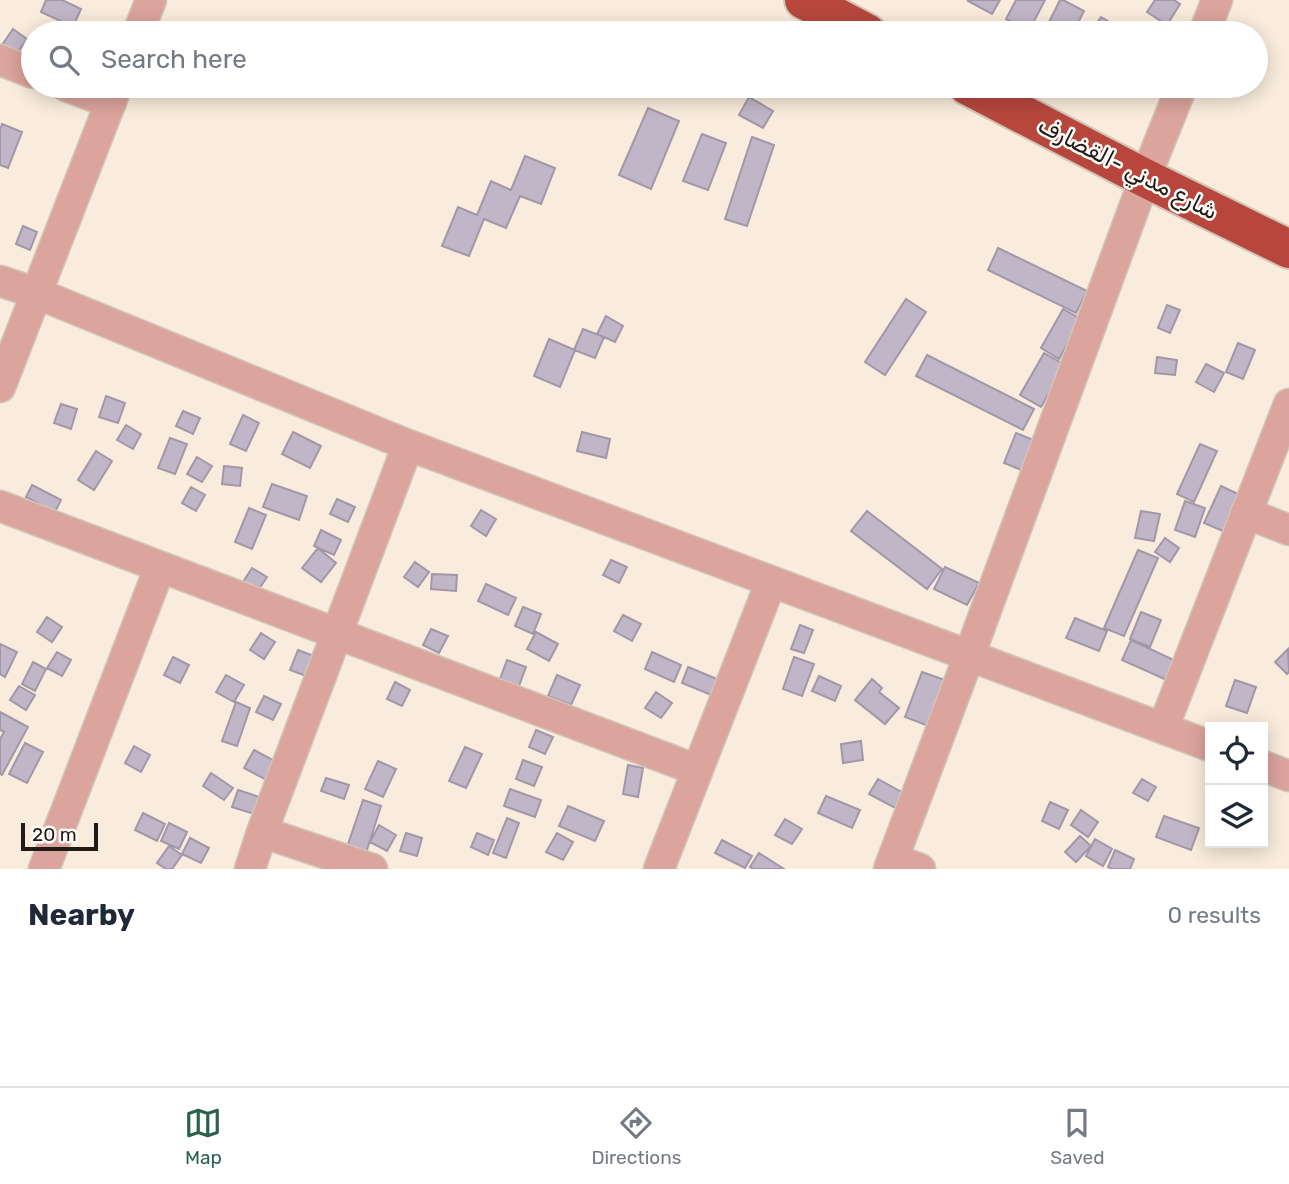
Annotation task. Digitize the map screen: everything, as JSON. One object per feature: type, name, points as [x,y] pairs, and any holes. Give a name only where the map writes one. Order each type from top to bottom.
[{"type":"highway","points":[[804,0],[844,21]]},
{"type":"highway","name":"شارع مدني -القضارف","points":[[991,98],[1289,249]]},
{"type":"street","points":[[143,21],[151,0]]},
{"type":"street","points":[[1209,21],[1217,0]]},
{"type":"street","points":[[0,60],[21,68]]},
{"type":"street","points":[[0,387],[112,98]]},
{"type":"street","points":[[900,866],[970,656],[1145,178],[1177,98]]},
{"type":"street","points":[[0,281],[36,293],[408,445],[1205,744]]},
{"type":"street","points":[[1163,728],[1289,404]]},
{"type":"street","points":[[250,869],[275,836],[336,634],[408,445]]},
{"type":"street","points":[[0,506],[697,770]]},
{"type":"street","points":[[1246,513],[1289,530]]},
{"type":"street","points":[[44,869],[160,567]]},
{"type":"street","points":[[659,869],[771,582]]},
{"type":"street","points":[[1268,768],[1289,776]]},
{"type":"street","points":[[275,836],[311,869]]},
{"type":"street","points":[[275,836],[372,869]]},
{"type":"building","points":[[46,0],[62,0],[81,9],[76,21],[60,21],[41,12]]},
{"type":"building","points":[[969,0],[1000,0],[992,14]]},
{"type":"building","points":[[1016,0],[1045,0],[1034,21],[1006,19]]},
{"type":"building","points":[[1060,0],[1084,11],[1079,21],[1050,21]]},
{"type":"building","points":[[1155,0],[1174,0],[1180,4],[1169,21],[1161,21],[1147,12]]},
{"type":"building","points":[[13,29],[21,35],[21,48],[16,55],[2,45]]},
{"type":"building","points":[[748,98],[773,111],[763,128],[739,115]]},
{"type":"building","points":[[648,108],[679,121],[651,189],[619,175]]},
{"type":"building","points":[[2,124],[22,132],[8,168],[0,165]]},
{"type":"building","points":[[702,134],[726,143],[708,190],[683,181]]},
{"type":"building","points":[[752,137],[774,145],[747,226],[725,219]]},
{"type":"building","points":[[525,156],[555,168],[541,204],[520,196],[506,228],[484,219],[469,256],[442,246],[458,207],[477,215],[491,181],[511,190]]},
{"type":"building","points":[[23,226],[37,232],[30,250],[16,244]]},
{"type":"building","points":[[998,248],[1087,291],[1076,313],[988,270]]},
{"type":"building","points":[[906,299],[926,312],[885,375],[865,362]]},
{"type":"building","points":[[1167,305],[1180,310],[1170,333],[1158,328]]},
{"type":"building","points":[[1063,309],[1081,319],[1059,359],[1041,348]]},
{"type":"building","points":[[606,316],[623,326],[615,342],[597,334]]},
{"type":"building","points":[[583,329],[604,337],[595,358],[574,350]]},
{"type":"building","points":[[549,339],[575,350],[560,387],[534,376]]},
{"type":"building","points":[[1238,343],[1255,350],[1243,379],[1226,372]]},
{"type":"building","points":[[1044,353],[1065,365],[1041,407],[1020,395]]},
{"type":"building","points":[[927,355],[1034,409],[1023,430],[916,376]]},
{"type":"building","points":[[1157,357],[1177,360],[1175,375],[1155,373]]},
{"type":"building","points":[[1206,364],[1224,373],[1214,392],[1196,382]]},
{"type":"building","points":[[106,396],[125,403],[118,423],[99,417]]},
{"type":"building","points":[[61,404],[77,409],[71,429],[54,423]]},
{"type":"building","points":[[183,411],[200,418],[193,434],[176,426]]},
{"type":"building","points":[[243,415],[259,423],[246,451],[230,444]]},
{"type":"building","points":[[126,425],[141,434],[133,449],[117,440]]},
{"type":"building","points":[[293,432],[321,446],[310,468],[282,454]]},
{"type":"building","points":[[582,432],[610,439],[606,458],[577,451]]},
{"type":"building","points":[[1016,433],[1036,441],[1024,471],[1004,463]]},
{"type":"building","points":[[170,438],[187,444],[175,474],[158,468]]},
{"type":"building","points":[[1200,444],[1217,451],[1194,502],[1177,494]]},
{"type":"building","points":[[96,451],[112,461],[94,490],[78,480]]},
{"type":"building","points":[[197,457],[212,466],[202,482],[187,474]]},
{"type":"building","points":[[224,466],[242,468],[240,486],[222,484]]},
{"type":"building","points":[[272,484],[307,496],[299,520],[263,507]]},
{"type":"building","points":[[32,485],[61,500],[55,512],[26,497]]},
{"type":"building","points":[[1221,486],[1255,502],[1239,538],[1204,523]]},
{"type":"building","points":[[191,487],[205,495],[196,511],[182,503]]},
{"type":"building","points":[[337,499],[355,507],[348,522],[330,514]]},
{"type":"building","points":[[1185,501],[1205,508],[1195,537],[1175,530]]},
{"type":"building","points":[[249,508],[266,515],[252,549],[235,542]]},
{"type":"building","points":[[481,510],[496,519],[486,536],[471,526]]},
{"type":"building","points":[[867,511],[942,569],[927,589],[851,531]]},
{"type":"building","points":[[1141,511],[1160,514],[1154,541],[1135,538]]},
{"type":"building","points":[[321,530],[341,540],[334,555],[314,546]]},
{"type":"building","points":[[1165,538],[1179,548],[1170,562],[1155,552]]},
{"type":"building","points":[[318,548],[336,563],[321,582],[302,568]]},
{"type":"building","points":[[1138,550],[1158,558],[1124,636],[1104,628]]},
{"type":"building","points":[[611,560],[627,567],[619,583],[603,575]]},
{"type":"building","points":[[415,562],[429,572],[418,587],[404,577]]},
{"type":"building","points":[[945,567],[979,583],[967,605],[934,589]]},
{"type":"building","points":[[252,568],[267,577],[257,592],[243,582]]},
{"type":"building","points":[[432,574],[457,575],[456,591],[431,589]]},
{"type":"building","points":[[486,584],[516,598],[508,615],[478,601]]},
{"type":"building","points":[[523,607],[541,614],[533,634],[515,626]]},
{"type":"building","points":[[1141,612],[1161,620],[1150,647],[1130,639]]},
{"type":"building","points":[[623,615],[641,624],[632,641],[614,631]]},
{"type":"building","points":[[47,617],[62,627],[52,642],[37,632]]},
{"type":"building","points":[[1075,618],[1107,631],[1099,651],[1066,638]]},
{"type":"building","points":[[800,625],[813,630],[804,653],[791,649]]},
{"type":"building","points":[[431,629],[448,636],[439,653],[423,645]]},
{"type":"building","points":[[536,632],[558,644],[549,661],[527,649]]},
{"type":"building","points":[[261,633],[275,642],[264,659],[250,650]]},
{"type":"building","points":[[1131,640],[1180,663],[1171,682],[1122,660]]},
{"type":"building","points":[[0,644],[17,652],[5,677],[0,674]]},
{"type":"building","points":[[1288,649],[1289,672],[1287,674],[1275,662]]},
{"type":"building","points":[[298,650],[314,656],[306,676],[290,670]]},
{"type":"building","points":[[57,652],[71,660],[62,676],[47,668]]},
{"type":"building","points":[[652,652],[681,665],[674,682],[645,669]]},
{"type":"building","points":[[173,657],[189,665],[180,683],[164,675]]},
{"type":"building","points":[[794,657],[814,664],[802,696],[783,689]]},
{"type":"building","points":[[507,660],[526,667],[519,686],[500,679]]},
{"type":"building","points":[[33,662],[46,669],[35,691],[22,684]]},
{"type":"building","points":[[688,667],[722,681],[716,697],[682,683]]},
{"type":"building","points":[[922,672],[948,681],[931,727],[905,717]]},
{"type":"building","points":[[226,675],[244,685],[234,702],[216,692]]},
{"type":"building","points":[[557,675],[580,685],[571,705],[548,696]]},
{"type":"building","points":[[819,676],[841,686],[835,701],[812,691]]},
{"type":"building","points":[[872,679],[882,688],[879,692],[899,708],[885,724],[855,700]]},
{"type":"building","points":[[1235,680],[1256,687],[1247,713],[1226,706]]},
{"type":"building","points":[[395,682],[410,690],[402,706],[387,699]]},
{"type":"building","points":[[19,686],[35,695],[26,710],[10,700]]},
{"type":"building","points":[[656,692],[672,703],[661,718],[645,708]]},
{"type":"building","points":[[264,696],[281,704],[273,720],[256,712]]},
{"type":"building","points":[[236,702],[250,708],[237,746],[222,741]]},
{"type":"building","points":[[0,712],[28,727],[2,775],[0,739],[4,732],[0,730]]},
{"type":"building","points":[[536,730],[553,737],[545,754],[529,747]]},
{"type":"building","points":[[861,741],[863,760],[843,763],[841,744]]},
{"type":"building","points":[[25,743],[43,752],[27,783],[9,774]]},
{"type":"building","points":[[134,746],[150,755],[141,772],[125,763]]},
{"type":"building","points":[[465,747],[482,754],[466,788],[449,781]]},
{"type":"building","points":[[254,750],[284,766],[274,784],[244,768]]},
{"type":"building","points":[[523,760],[542,767],[534,786],[516,779]]},
{"type":"building","points":[[378,761],[396,769],[383,797],[365,789]]},
{"type":"building","points":[[628,765],[643,768],[638,797],[623,794]]},
{"type":"building","points":[[211,773],[233,788],[224,800],[203,786]]},
{"type":"building","points":[[326,778],[349,785],[344,799],[321,791]]},
{"type":"building","points":[[878,779],[905,794],[897,809],[869,794]]},
{"type":"building","points":[[1142,779],[1156,787],[1148,801],[1133,793]]},
{"type":"building","points":[[510,789],[541,800],[535,817],[504,806]]},
{"type":"building","points":[[238,790],[272,801],[267,818],[232,807]]},
{"type":"building","points":[[826,796],[860,810],[852,828],[818,813]]},
{"type":"building","points":[[363,800],[381,806],[365,856],[346,850]]},
{"type":"building","points":[[1050,802],[1068,810],[1059,829],[1042,821]]},
{"type":"building","points":[[568,806],[604,821],[595,841],[559,826]]},
{"type":"building","points":[[1081,810],[1098,822],[1088,837],[1071,825]]},
{"type":"building","points":[[143,813],[165,824],[157,841],[135,830]]},
{"type":"building","points":[[1164,816],[1199,828],[1191,850],[1156,837]]},
{"type":"building","points":[[507,818],[519,823],[506,858],[493,853]]},
{"type":"building","points":[[785,819],[802,829],[792,844],[775,835]]},
{"type":"building","points":[[169,823],[187,832],[179,849],[161,841]]},
{"type":"building","points":[[379,825],[396,835],[387,851],[370,842]]},
{"type":"building","points":[[406,833],[422,838],[417,856],[400,851]]},
{"type":"building","points":[[477,833],[494,840],[488,855],[471,847]]},
{"type":"building","points":[[557,833],[573,842],[563,860],[546,852]]},
{"type":"building","points":[[1080,836],[1091,846],[1076,862],[1065,852]]},
{"type":"building","points":[[190,838],[209,848],[201,863],[182,854]]},
{"type":"building","points":[[1095,839],[1112,849],[1103,866],[1086,856]]},
{"type":"building","points":[[722,840],[752,856],[745,868],[715,853]]},
{"type":"building","points":[[169,846],[182,855],[172,869],[166,869],[157,863]]},
{"type":"building","points":[[1115,850],[1134,859],[1130,869],[1108,867]]},
{"type":"building","points":[[759,853],[784,869],[753,869],[750,867]]}]
